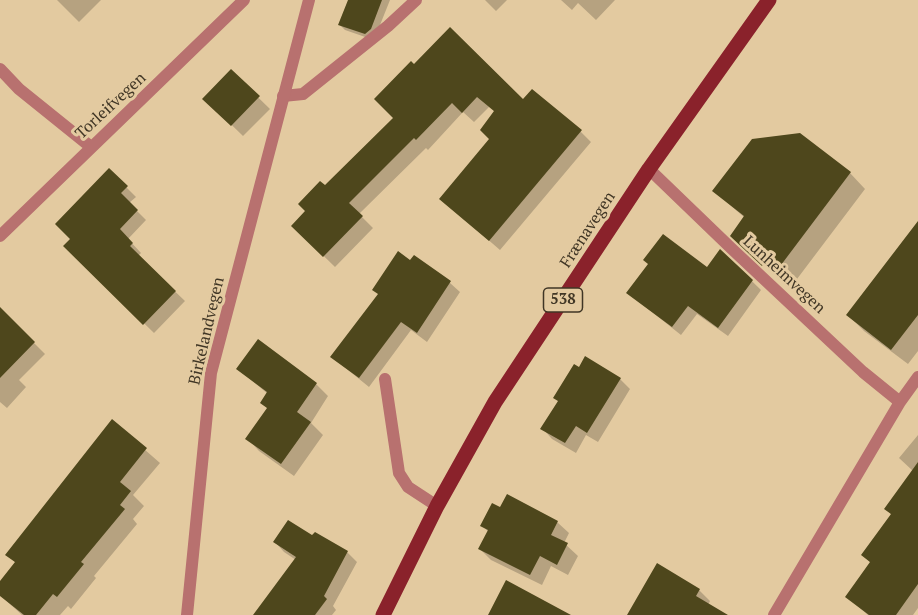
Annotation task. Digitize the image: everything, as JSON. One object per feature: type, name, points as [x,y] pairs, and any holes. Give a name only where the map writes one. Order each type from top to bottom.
[{"type":"main road","name":"Frænavegen","points":[[383,615],[437,506],[495,402],[650,169],[769,0]]},
{"type":"street","name":"Torleifvegen","points":[[0,236],[244,0]]},
{"type":"street","name":"Birkelandvegen","points":[[187,615],[211,373],[309,0]]},
{"type":"street","points":[[283,96],[303,94],[362,48],[416,0]]},
{"type":"street","points":[[0,69],[19,89],[91,147]]},
{"type":"street","name":"Lunheimvegen","points":[[650,169],[863,372],[900,402]]},
{"type":"street","points":[[774,615],[900,402],[918,377]]},
{"type":"street","points":[[385,379],[399,473],[408,487],[437,506]]},
{"type":"building","points":[[348,0],[382,0],[371,29],[365,34],[338,25]]},
{"type":"building","points":[[450,27],[523,99],[532,89],[582,130],[489,241],[439,199],[489,139],[480,130],[494,111],[477,97],[462,113],[452,103],[349,203],[363,216],[323,257],[291,226],[305,211],[298,204],[320,181],[325,185],[393,118],[374,99],[411,61],[414,64]]},
{"type":"building","points":[[231,69],[260,96],[231,126],[202,99]]},
{"type":"building","points":[[800,133],[851,172],[781,265],[769,256],[762,266],[730,236],[744,216],[712,191],[752,139]]},
{"type":"building","points":[[109,168],[128,186],[121,193],[138,210],[120,229],[133,243],[130,246],[176,291],[143,325],[63,246],[70,239],[55,224]]},
{"type":"building","points":[[918,221],[918,315],[891,350],[846,315]]},
{"type":"building","points":[[663,234],[707,267],[720,249],[753,280],[718,328],[688,306],[672,327],[626,293],[648,264],[643,260]]},
{"type":"building","points":[[398,251],[410,260],[414,255],[451,281],[417,333],[401,322],[359,378],[330,357],[378,294],[372,290]]},
{"type":"building","points":[[0,307],[35,342],[0,378]]},
{"type":"building","points":[[258,339],[317,383],[297,412],[311,422],[281,464],[245,439],[267,408],[260,403],[267,392],[236,369]]},
{"type":"building","points":[[585,356],[621,378],[587,433],[576,426],[565,443],[540,429],[558,401],[553,398],[574,364],[579,367]]},
{"type":"building","points":[[112,419],[147,448],[120,482],[131,491],[120,505],[125,509],[81,562],[84,564],[57,597],[53,594],[36,615],[24,615],[0,596],[0,581],[15,562],[5,555]]},
{"type":"building","points":[[918,462],[918,584],[896,615],[869,615],[845,597],[870,562],[861,555],[891,514],[884,509]]},
{"type":"building","points":[[507,494],[558,521],[551,535],[568,543],[557,565],[540,556],[530,575],[478,549],[488,530],[480,526],[492,503],[500,507]]},
{"type":"building","points":[[288,520],[312,535],[315,532],[348,551],[324,596],[327,599],[315,615],[253,615],[296,557],[273,542]]},
{"type":"building","points":[[657,563],[700,589],[696,596],[728,615],[627,615]]},
{"type":"building","points":[[506,580],[571,615],[488,615]]}]
